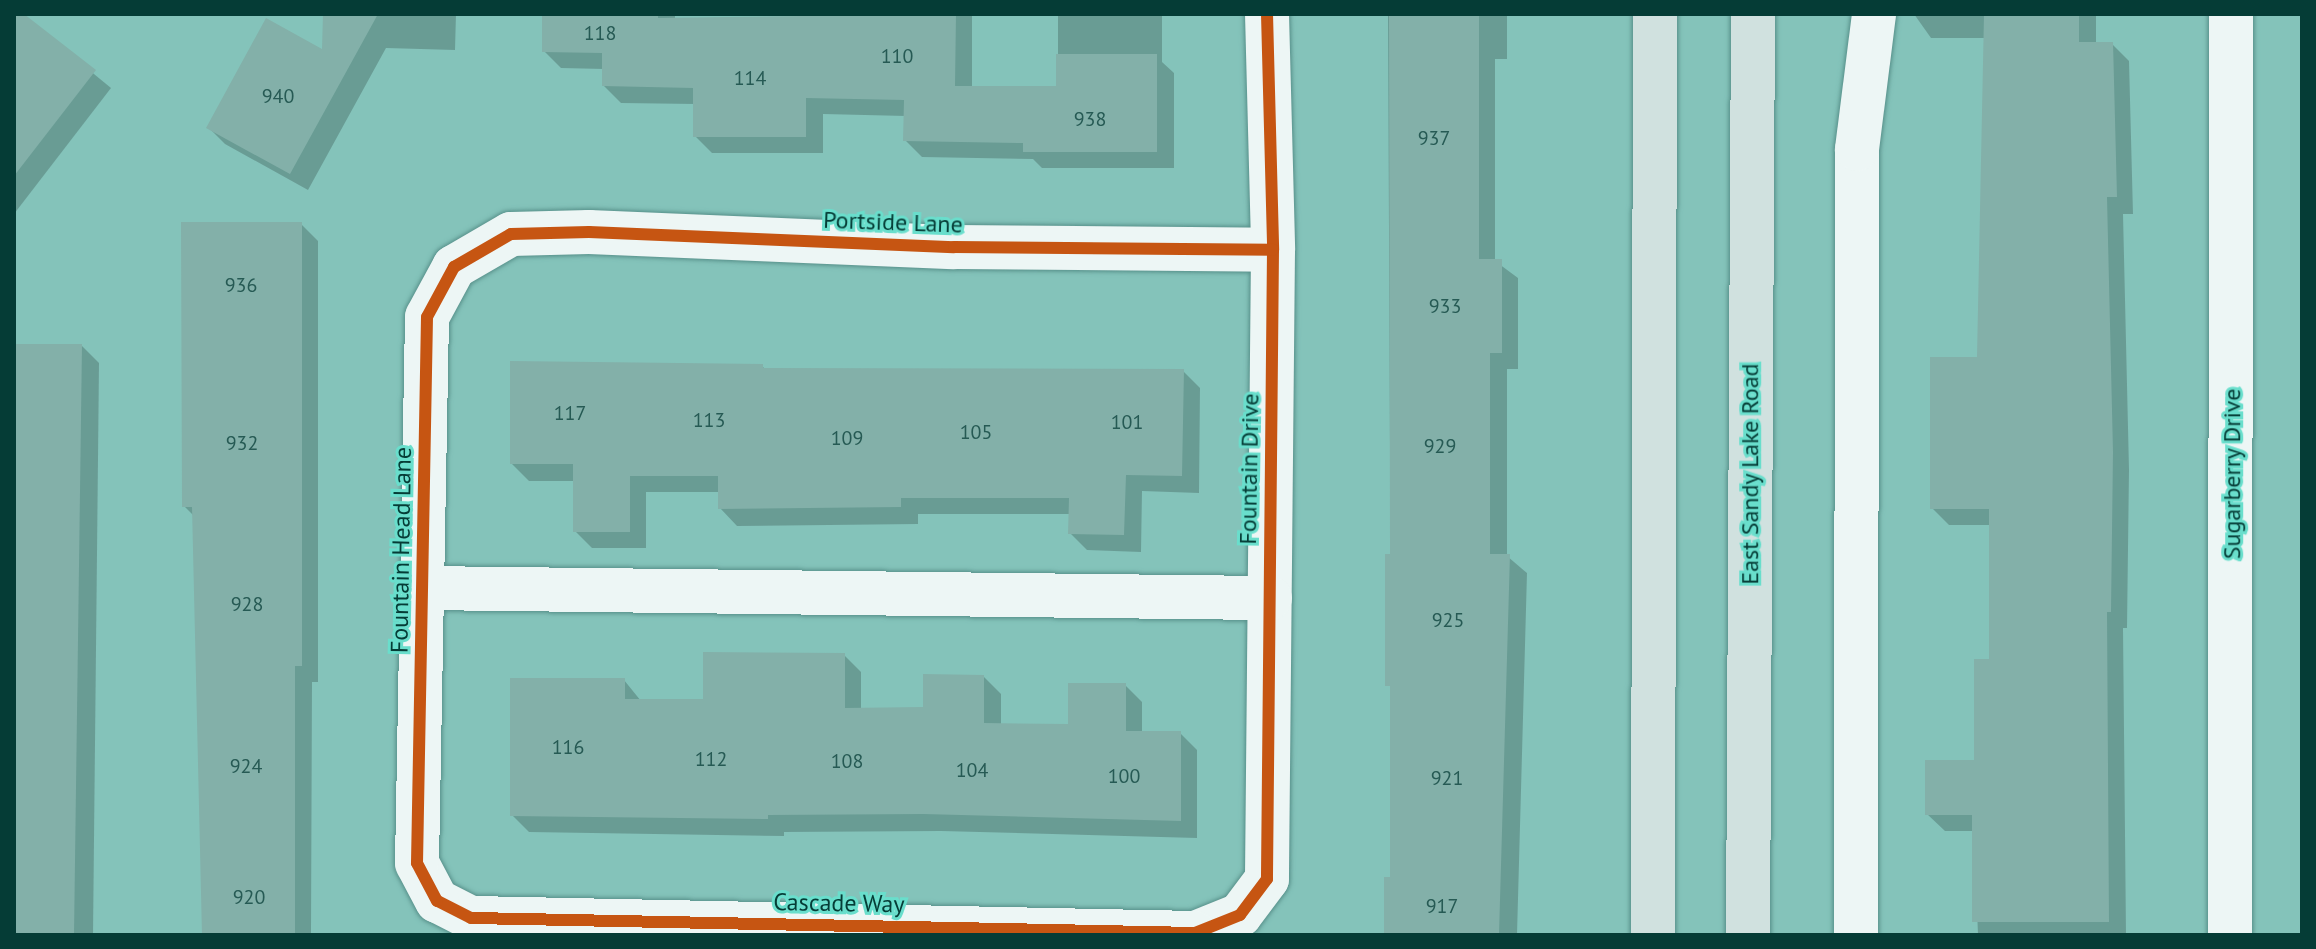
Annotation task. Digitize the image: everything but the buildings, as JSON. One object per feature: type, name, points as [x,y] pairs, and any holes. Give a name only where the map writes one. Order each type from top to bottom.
[{"type":"main road","points":[[1653,935],[1655,14]]},
{"type":"main road","name":"East Sandy Lake Road","points":[[1748,935],[1753,14]]},
{"type":"street","name":"Fountain Drive","points":[[1240,915],[1267,879],[1273,250],[1267,14]]},
{"type":"street","points":[[1856,935],[1857,149],[1874,14]]},
{"type":"street","name":"Sugarberry Drive","points":[[2230,935],[2231,14]]},
{"type":"street","name":"Portside Lane","points":[[511,234],[1273,250]]},
{"type":"street","name":"Fountain Head Lane","points":[[437,901],[417,863],[427,317],[454,267],[511,234]]},
{"type":"street","points":[[422,588],[1270,598]]},
{"type":"street","name":"Cascade Way","points":[[437,901],[471,918],[1195,933],[1240,915]]},
{"type":"cycle path","points":[[1267,14],[1273,250],[1267,879],[1240,915],[1195,933],[471,918],[437,901],[417,863],[427,317],[454,267],[511,234],[589,232],[954,247],[1273,250]]}]
